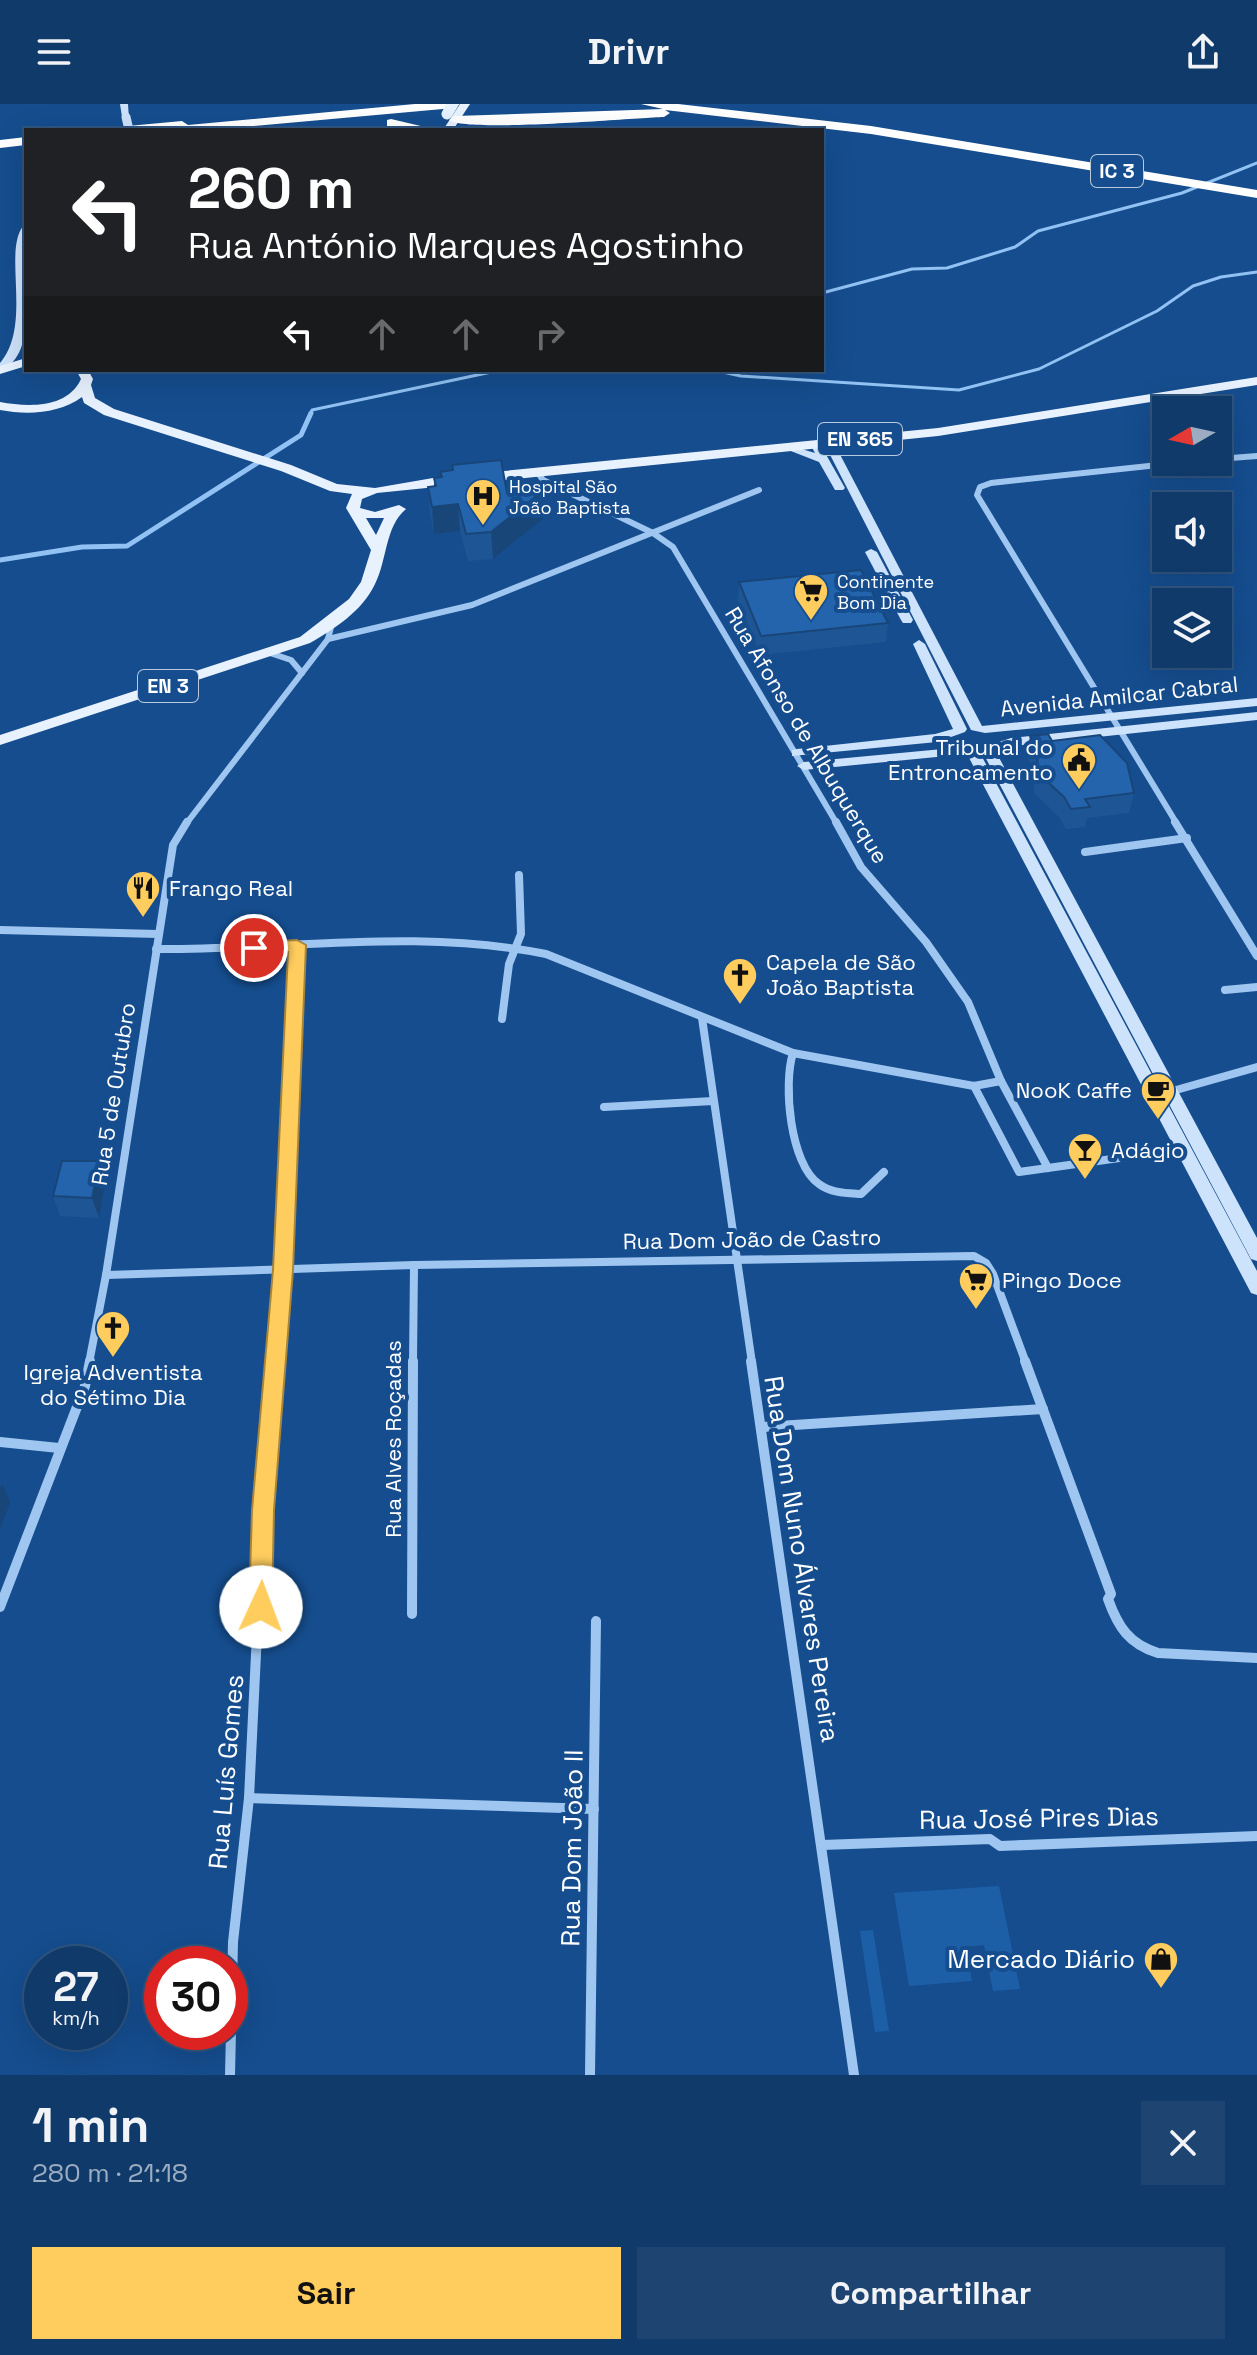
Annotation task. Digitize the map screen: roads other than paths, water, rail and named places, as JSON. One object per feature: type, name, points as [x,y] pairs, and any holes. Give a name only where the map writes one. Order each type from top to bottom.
[{"type":"highway","points":[[193,126],[317,104]]},
{"type":"highway","points":[[193,126],[408,104]]},
{"type":"highway","name":"IC 3","points":[[647,104],[871,130]]},
{"type":"highway","name":"IC 3","points":[[690,104],[787,114],[1257,194]]},
{"type":"highway","points":[[726,104],[787,114]]},
{"type":"highway","points":[[193,126],[452,117],[493,121],[674,113],[807,122]]},
{"type":"highway","points":[[127,126],[391,123],[452,117]]},
{"type":"highway","points":[[391,123],[412,128]]},
{"type":"highway","points":[[0,144],[24,141]]},
{"type":"main road","points":[[0,370],[24,363]]},
{"type":"main road","points":[[42,407],[69,399],[85,380]]},
{"type":"main road","points":[[85,380],[89,400],[109,412]]},
{"type":"main road","name":"EN 365","points":[[376,490],[788,448],[825,451],[863,439],[938,432],[1257,381]]},
{"type":"main road","points":[[0,408],[78,407],[109,412],[255,460],[335,488],[399,494],[399,508],[375,516],[355,510],[282,470]]},
{"type":"main road","name":"EN 365","points":[[399,508],[424,492],[461,481]]},
{"type":"main road","points":[[376,490],[356,497],[355,510],[377,548]]},
{"type":"main road","name":"EN 3","points":[[0,740],[330,631],[359,598],[373,573],[377,548],[399,508]]},
{"type":"street","points":[[124,104],[127,126]]},
{"type":"street","points":[[0,370],[13,354],[17,335],[9,254],[14,238],[24,228]]},
{"type":"street","points":[[17,335],[24,347]]},
{"type":"street","points":[[825,451],[980,728],[994,736],[992,749],[1192,1148],[1257,1288]]},
{"type":"street","points":[[825,451],[923,650],[958,731],[952,740],[969,752],[1164,1093]]},
{"type":"street","points":[[1232,458],[1257,456]]},
{"type":"street","points":[[1152,466],[991,483],[980,487],[977,495],[1257,956]]},
{"type":"street","name":"Rua Afonso de Albuquerque","points":[[538,473],[543,480],[653,533],[673,547],[861,867],[926,942],[968,1002],[1001,1081],[1048,1168]]},
{"type":"street","points":[[330,631],[472,605],[759,490]]},
{"type":"street","name":"Rua 5 de Outubro","points":[[0,1607],[85,1386],[106,1275],[173,845],[330,631]]},
{"type":"street","points":[[270,653],[291,660],[302,673]]},
{"type":"street","name":"Avenida Amilcar Cabral","points":[[800,759],[937,738],[980,728],[1113,718],[1257,702]]},
{"type":"street","name":"Avenida Amilcar Cabral","points":[[800,759],[969,752],[992,749],[1011,742],[1257,716]]},
{"type":"street","points":[[1085,852],[1187,838]]},
{"type":"street","points":[[502,1019],[515,946],[521,934],[519,875]]},
{"type":"street","points":[[0,930],[158,934]]},
{"type":"street","points":[[156,949],[232,950],[381,940],[515,946],[546,954],[793,1053],[974,1086],[1001,1081]]},
{"type":"street","name":"Rua Luís Gomes","points":[[230,2075],[233,1942],[249,1798],[263,1510],[283,1270],[297,945]]},
{"type":"street","points":[[1225,990],[1257,987]]},
{"type":"street","name":"Rua Dom Nuno Álvares Pereira","points":[[702,1018],[854,2075]]},
{"type":"street","points":[[793,1053],[789,1066],[797,1157],[806,1175],[845,1195],[861,1194],[884,1172]]},
{"type":"street","points":[[1164,1093],[1257,1067]]},
{"type":"street","points":[[974,1086],[1019,1172],[1192,1148]]},
{"type":"street","points":[[604,1107],[713,1101]]},
{"type":"street","points":[[1192,1148],[1257,1254]]},
{"type":"street","name":"Rua Dom João de Castro","points":[[106,1275],[414,1265],[960,1254],[981,1259],[993,1274],[1111,1594],[1108,1599],[1115,1618],[1133,1643],[1163,1654],[1257,1658]]},
{"type":"street","name":"Rua Alves Roçadas","points":[[412,1614],[414,1265]]},
{"type":"street","points":[[763,1427],[1043,1409]]},
{"type":"street","points":[[0,1442],[59,1448]]},
{"type":"street","name":"Rua Dom João II","points":[[590,2075],[596,1621]]},
{"type":"street","points":[[249,1798],[594,1809]]},
{"type":"street","name":"Rua José Pires Dias","points":[[822,1845],[990,1839],[1000,1846],[1257,1836]]},
{"type":"waterway","points":[[824,292],[912,269],[947,268],[1015,247],[1038,231],[1182,193],[1257,163]]},
{"type":"waterway","points":[[722,372],[741,376],[959,390],[1039,369],[1157,311],[1193,286],[1221,277],[1257,272]]},
{"type":"waterway","points":[[310,415],[312,410],[492,372]]},
{"type":"waterway","points":[[0,560],[82,547],[127,546],[301,435],[311,413]]},
{"type":"place","name":"Hospital São João Baptista","points":[[483,527]]},
{"type":"place","name":"Continente Bom Dia","points":[[811,622]]},
{"type":"place","name":"Tribunal do Entroncamento","points":[[1079,791]]},
{"type":"place","name":"Frango Real","points":[[143,919]]},
{"type":"place","name":"Capela de São João Baptista","points":[[740,1006]]},
{"type":"place","name":"NooK Caffe","points":[[1158,1121]]},
{"type":"place","name":"Adágio","points":[[1085,1181]]},
{"type":"place","name":"Pingo Doce","points":[[976,1311]]},
{"type":"place","name":"Igreja Adventista do Sétimo Dia","points":[[113,1359]]},
{"type":"place","name":"Mercado Diário","points":[[1161,1990]]}]
